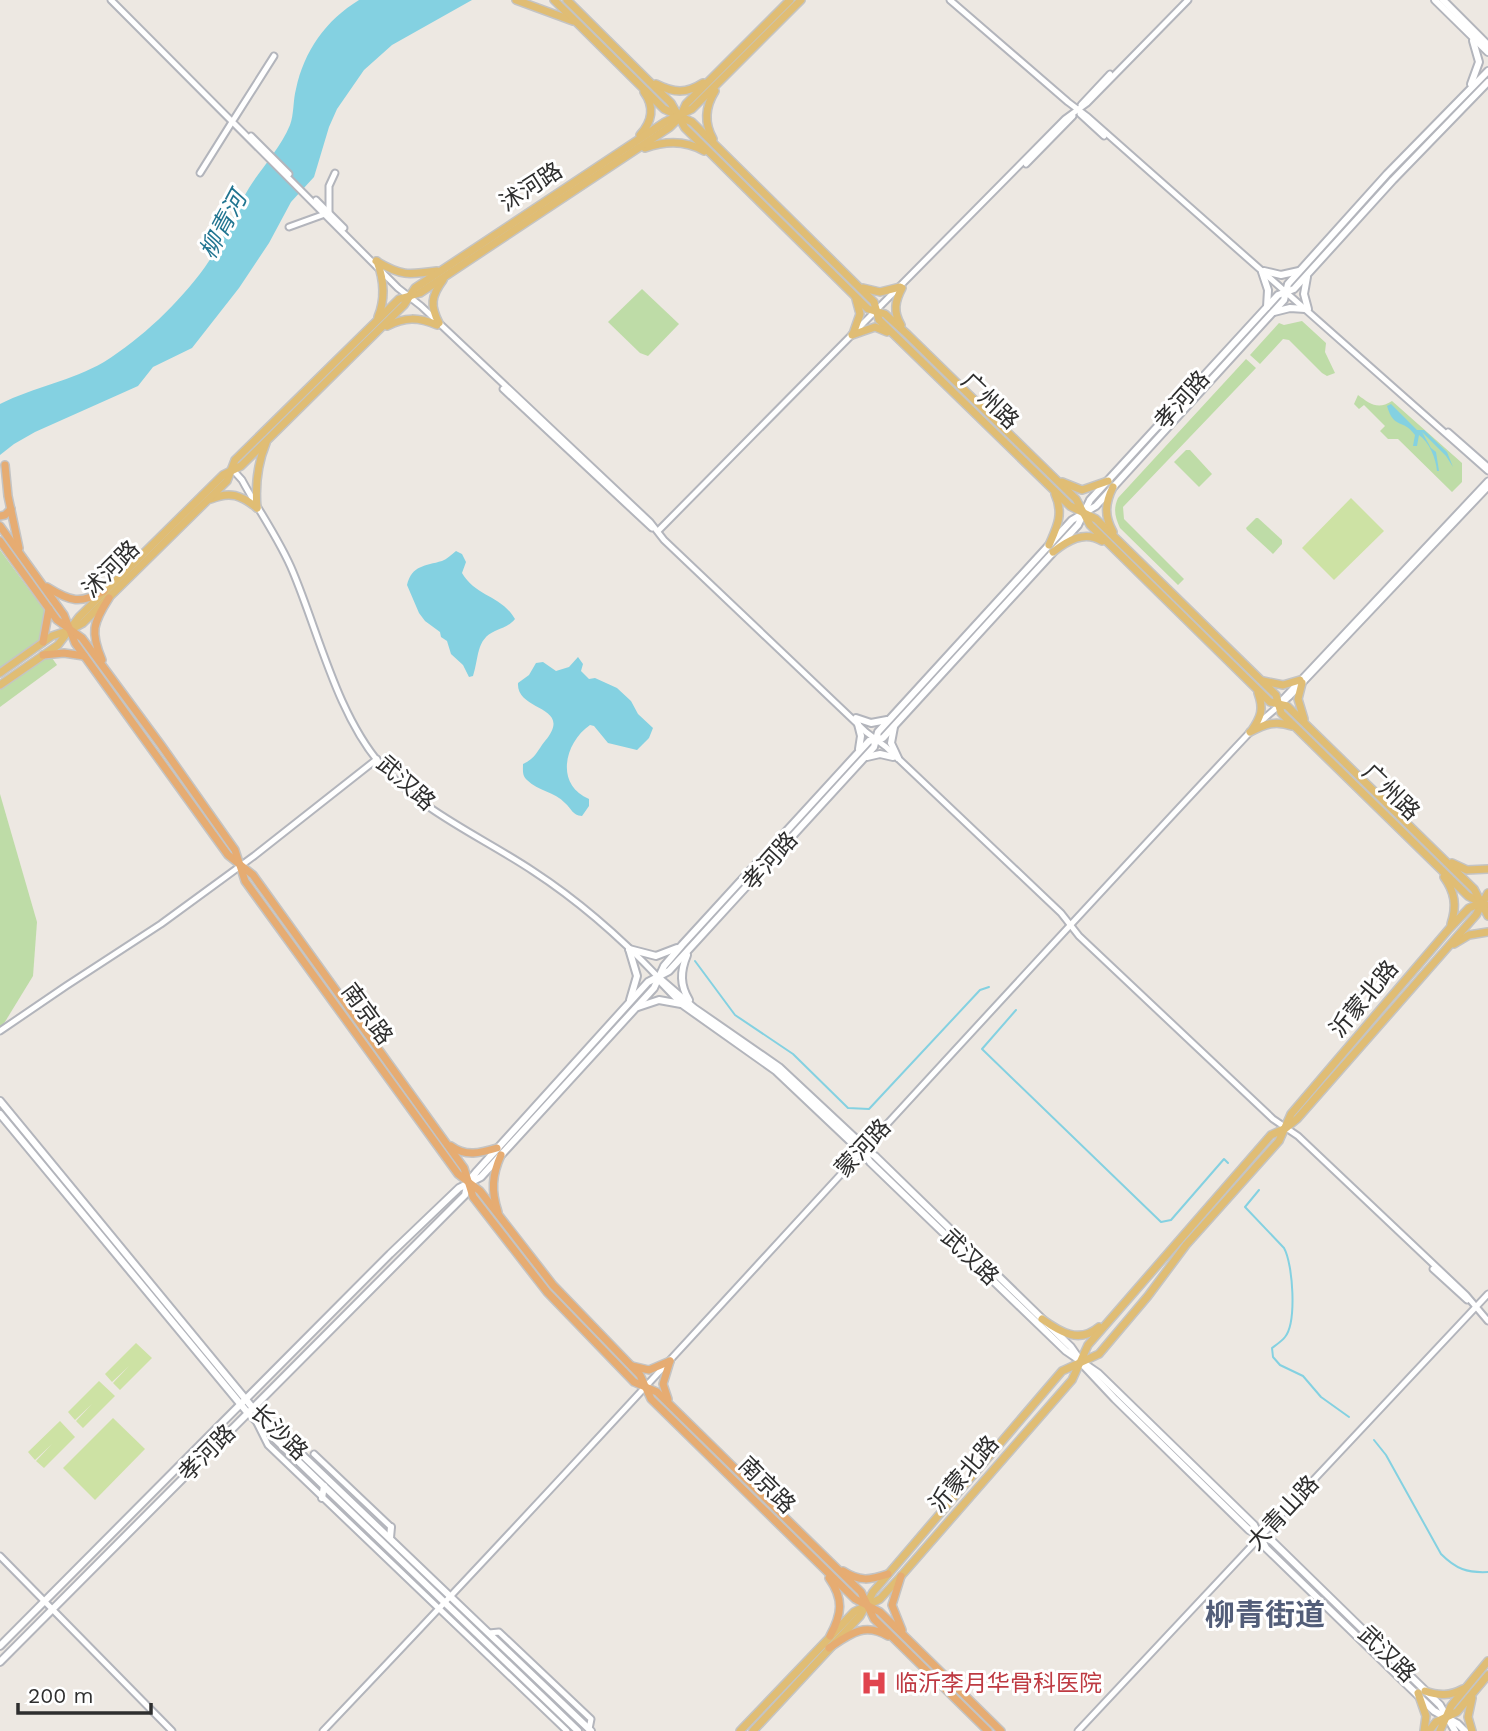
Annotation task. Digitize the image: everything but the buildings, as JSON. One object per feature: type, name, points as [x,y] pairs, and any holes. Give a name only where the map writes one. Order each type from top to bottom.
[{"type":"highway","points":[[5,466],[15,536],[21,555]]},
{"type":"highway","points":[[0,516],[11,509]]},
{"type":"highway","name":"南京路","points":[[0,526],[64,615],[75,643],[84,656],[228,855],[253,875],[464,1168],[473,1198],[547,1292],[634,1382],[657,1392],[822,1560],[855,1599],[880,1612],[1001,1731]]},
{"type":"highway","name":"南京路","points":[[0,541],[57,620],[82,638],[108,673],[235,850],[245,881],[458,1174],[480,1191],[553,1285],[640,1375],[651,1399],[822,1560]]},
{"type":"highway","points":[[42,584],[74,601],[107,595]]},
{"type":"highway","points":[[107,595],[93,632],[95,644],[108,673]]},
{"type":"highway","points":[[43,642],[49,609]]},
{"type":"highway","points":[[43,655],[64,653],[84,656]]},
{"type":"highway","points":[[445,1141],[459,1152],[470,1154],[499,1151],[493,1184],[494,1199],[501,1219]]},
{"type":"highway","points":[[629,1365],[649,1370],[670,1361]]},
{"type":"highway","points":[[670,1361],[663,1384],[671,1406]]},
{"type":"highway","points":[[822,1560],[858,1579],[866,1580],[888,1574]]},
{"type":"highway","points":[[822,1560],[839,1595],[839,1616],[830,1636]]},
{"type":"highway","points":[[901,1576],[892,1605],[908,1640]]},
{"type":"highway","name":"南京路","points":[[868,1604],[874,1619],[988,1731]]},
{"type":"highway","points":[[829,1648],[854,1632],[871,1629],[887,1635],[903,1647]]},
{"type":"main road","points":[[516,0],[538,3],[577,22]]},
{"type":"main road","name":"广州路","points":[[554,0],[664,109],[692,122],[719,148],[874,302],[879,320],[1070,506],[1096,519],[1118,540],[1276,695],[1281,713],[1468,896],[1486,903]]},
{"type":"main road","name":"广州路","points":[[567,0],[671,103],[685,128],[868,309],[885,314],[908,335],[1076,499],[1090,525],[1270,702],[1287,706],[1439,853],[1486,903],[1488,916]]},
{"type":"main road","points":[[576,0],[583,16]]},
{"type":"main road","name":"沭河路","points":[[0,685],[58,645],[79,617],[107,595],[227,481],[235,460],[377,325],[443,273],[633,148],[670,127],[692,109],[790,0]]},
{"type":"main road","name":"沭河路","points":[[719,77],[801,0]]},
{"type":"main road","points":[[1435,0],[1488,45]]},
{"type":"main road","points":[[1443,0],[1488,52]]},
{"type":"main road","points":[[1471,31],[1488,38]]},
{"type":"main road","points":[[1471,31],[1479,62],[1471,94]]},
{"type":"main road","name":"孝河路","points":[[0,1646],[242,1401],[499,1151],[654,988],[664,966],[685,947],[860,757],[874,747],[877,732],[892,723],[1051,549],[1078,525],[1090,500],[1111,484],[1270,310],[1278,295],[1286,292],[1288,284],[1304,272],[1392,180],[1471,94],[1488,71]]},
{"type":"main road","points":[[647,79],[679,93],[693,90],[719,77]]},
{"type":"main road","points":[[719,77],[706,116],[708,128],[719,148]]},
{"type":"main road","name":"孝河路","points":[[1471,94],[1488,82]]},
{"type":"main road","points":[[633,148],[648,127],[652,114],[648,98],[638,83]]},
{"type":"main road","points":[[1471,94],[1488,89]]},
{"type":"main road","points":[[633,148],[678,142],[691,143],[713,156]]},
{"type":"main road","points":[[378,264],[409,274],[443,273],[432,302],[438,324]]},
{"type":"main road","points":[[378,264],[384,293],[377,325],[413,318],[438,324]]},
{"type":"main road","points":[[1263,272],[1281,275],[1304,272],[1306,309],[1270,310],[1263,272]]},
{"type":"main road","points":[[858,286],[880,292],[901,288],[895,307],[896,318],[908,335]]},
{"type":"main road","points":[[852,335],[860,314],[854,295]]},
{"type":"main road","name":"沭河路","points":[[107,595],[223,475],[241,466],[267,441],[377,325]]},
{"type":"main road","points":[[852,335],[875,327],[900,340]]},
{"type":"main road","points":[[257,508],[259,460],[267,441]]},
{"type":"main road","points":[[1055,478],[1083,489],[1111,484],[1106,512],[1108,524],[1118,540]]},
{"type":"main road","points":[[1049,485],[1061,512],[1051,549]]},
{"type":"main road","points":[[206,501],[232,493],[243,497],[257,508]]},
{"type":"main road","points":[[1051,549],[1069,539],[1084,537],[1097,537],[1112,547]]},
{"type":"main road","name":"沭河路","points":[[0,673],[52,636],[70,630]]},
{"type":"main road","points":[[1262,681],[1283,685],[1301,681],[1298,699],[1305,723]]},
{"type":"main road","points":[[1250,732],[1261,718],[1262,708],[1257,689]]},
{"type":"main road","points":[[857,721],[892,723],[891,743],[895,758],[880,754],[860,757],[861,736],[857,721]]},
{"type":"main road","points":[[1250,732],[1266,723],[1276,722],[1297,728]]},
{"type":"main road","points":[[1439,853],[1467,870],[1488,869]]},
{"type":"main road","points":[[1432,859],[1451,887],[1455,902],[1449,929]]},
{"type":"main road","name":"沂蒙北路","points":[[740,1731],[854,1612],[880,1599],[901,1576],[1072,1380],[1088,1345],[1271,1135],[1297,1119],[1476,915],[1486,903],[1488,893]]},
{"type":"main road","name":"沂蒙北路","points":[[753,1731],[860,1616],[873,1592],[1062,1371],[1099,1354],[1148,1296],[1186,1245],[1279,1141],[1291,1114],[1449,929],[1469,908],[1486,903]]},
{"type":"main road","points":[[1442,953],[1469,935],[1488,932]]},
{"type":"main road","points":[[629,949],[656,956],[685,947],[681,976],[683,990],[694,1008]]},
{"type":"main road","points":[[629,949],[637,976],[629,1003]]},
{"type":"main road","name":"孝河路","points":[[499,1151],[648,982],[657,977]]},
{"type":"main road","name":"武汉路","points":[[657,977],[683,1005],[776,1071],[851,1142],[875,1156],[1071,1347],[1081,1361]]},
{"type":"main road","name":"武汉路","points":[[657,977],[694,1008],[779,1067],[863,1148],[870,1162],[1066,1351],[1098,1373],[1246,1517],[1261,1537],[1272,1541],[1421,1692],[1440,1704],[1455,1731]]},
{"type":"main road","points":[[633,1010],[647,1002],[659,1000],[683,1005]]},
{"type":"main road","name":"长沙路","points":[[0,1101],[242,1401]]},
{"type":"main road","name":"长沙路","points":[[0,1114],[250,1410],[303,1455],[590,1730]]},
{"type":"main road","name":"孝河路","points":[[0,1662],[465,1195],[468,1182]]},
{"type":"main road","points":[[1042,1319],[1069,1335],[1079,1336],[1094,1331],[1113,1316]]},
{"type":"main road","name":"长沙路","points":[[250,1410],[255,1421],[578,1731]]},
{"type":"main road","points":[[303,1455],[314,1454]]},
{"type":"main road","points":[[321,1498],[324,1486]]},
{"type":"main road","points":[[390,1538],[391,1527]]},
{"type":"main road","points":[[391,1564],[403,1563]]},
{"type":"main road","points":[[1440,1731],[1451,1706],[1488,1661]]},
{"type":"main road","points":[[512,1678],[513,1669]]},
{"type":"main road","points":[[1427,1731],[1457,1712],[1488,1675]]},
{"type":"main road","points":[[1427,1731],[1421,1692],[1454,1694],[1467,1687]]},
{"type":"main road","points":[[1472,1731],[1468,1717],[1476,1689]]},
{"type":"main road","name":"武汉路","points":[[1447,1718],[1465,1731]]},
{"type":"street","points":[[113,0],[410,298],[667,537],[895,758],[1051,903],[1488,1321]]},
{"type":"street","points":[[952,0],[1085,120],[1488,469]]},
{"type":"street","points":[[658,531],[1186,0]]},
{"type":"street","points":[[200,173],[274,56]]},
{"type":"street","points":[[327,213],[329,186],[335,173]]},
{"type":"street","points":[[289,227],[327,213]]},
{"type":"street","name":"武汉路","points":[[233,470],[242,480],[291,568],[337,686],[357,729],[377,759],[429,807],[580,903],[657,977]]},
{"type":"street","name":"蒙河路","points":[[1301,681],[1488,481]]},
{"type":"street","name":"蒙河路","points":[[323,1731],[646,1388],[1070,924],[1250,732],[1488,487]]},
{"type":"street","points":[[0,1031],[162,924],[377,759]]},
{"type":"street","name":"大青山路","points":[[1078,1731],[1488,1294]]},
{"type":"street","points":[[1476,1307],[1488,1315]]},
{"type":"street","points":[[255,1421],[268,1445],[321,1498],[567,1731]]},
{"type":"street","points":[[314,1454],[391,1527]]},
{"type":"street","points":[[0,1556],[172,1731]]},
{"type":"green space","points":[[642,289],[679,324],[648,356],[640,353],[608,322]]},
{"type":"green space","points":[[1302,321],[1326,343],[1325,352],[1335,373],[1327,376],[1322,373],[1289,340],[1283,339],[1260,364],[1250,355],[1279,323],[1284,325]]},
{"type":"green space","points":[[1246,359],[1256,368],[1123,507],[1124,519],[1184,579],[1178,585],[1120,528],[1115,513],[1116,502]]},
{"type":"green space","points":[[1358,395],[1374,405],[1392,401],[1462,463],[1462,482],[1452,492],[1398,439],[1388,439],[1380,431],[1385,426],[1364,405],[1359,409],[1354,404]]},
{"type":"green space","points":[[1186,450],[1190,450],[1212,474],[1199,487],[1174,462]]},
{"type":"green space","points":[[1351,498],[1384,531],[1334,580],[1302,548]]},
{"type":"green space","points":[[1256,518],[1282,540],[1282,544],[1273,554],[1246,528]]},
{"type":"green space","points":[[0,550],[45,611],[39,641],[0,669]]},
{"type":"green space","points":[[52,658],[57,665],[0,707],[0,690],[43,659]]},
{"type":"green space","points":[[0,794],[37,922],[33,976],[0,1030]]},
{"type":"green space","points":[[136,1343],[152,1358],[120,1390],[113,1383],[129,1366],[112,1382],[105,1374]]},
{"type":"green space","points":[[99,1381],[115,1396],[83,1428],[76,1421],[92,1404],[75,1420],[68,1412]]},
{"type":"green space","points":[[113,1418],[145,1449],[95,1500],[63,1468]]},
{"type":"green space","points":[[60,1421],[75,1437],[44,1468],[36,1461],[52,1444],[35,1460],[28,1452]]},
{"type":"water","points":[[359,0],[472,0],[392,45],[364,70],[337,109],[314,177],[291,202],[269,243],[239,288],[192,348],[153,367],[138,386],[35,432],[0,455],[0,404],[104,362],[146,331],[194,281],[217,248],[249,188],[286,134],[300,75],[311,49],[336,17]]},
{"type":"water","points":[[1391,404],[1417,430],[1424,430],[1447,452],[1453,467],[1422,432],[1436,452],[1437,471],[1429,446],[1419,435],[1417,446],[1413,446],[1415,435],[1393,418],[1387,406]]},
{"type":"water","points":[[456,551],[462,554],[466,562],[462,573],[468,581],[503,605],[515,619],[484,639],[473,676],[469,677],[463,665],[451,654],[447,641],[441,637],[440,632],[419,613],[407,585],[416,570],[444,560]]},
{"type":"water","points":[[578,657],[583,664],[581,671],[589,679],[595,678],[617,688],[653,728],[649,738],[637,750],[608,743],[594,726],[590,725],[581,733],[569,753],[567,764],[571,784],[578,793],[589,799],[589,806],[582,816],[574,813],[561,799],[536,787],[524,777],[523,764],[534,757],[552,729],[553,721],[549,714],[526,699],[520,692],[518,683],[529,675],[536,663],[543,662],[556,671],[569,667]]},
{"type":"waterway","points":[[695,961],[735,1015],[793,1054],[848,1108],[869,1109],[980,990],[989,987]]},
{"type":"waterway","points":[[1016,1010],[982,1049],[1161,1222],[1171,1220],[1224,1159],[1228,1163]]},
{"type":"waterway","points":[[1259,1190],[1245,1207],[1284,1248],[1290,1267],[1292,1306],[1289,1330],[1272,1348],[1273,1357],[1280,1365],[1303,1376],[1321,1397],[1349,1417]]},
{"type":"waterway","points":[[1374,1440],[1386,1455],[1441,1554],[1462,1569],[1488,1572]]},
{"type":"place","name":"临沂李月华骨科医院","points":[[874,1683]]},
{"type":"district","name":"柳青街道","points":[[1265,1614]]},
{"type":"water label","name":"柳青河","points":[[223,225]]}]
